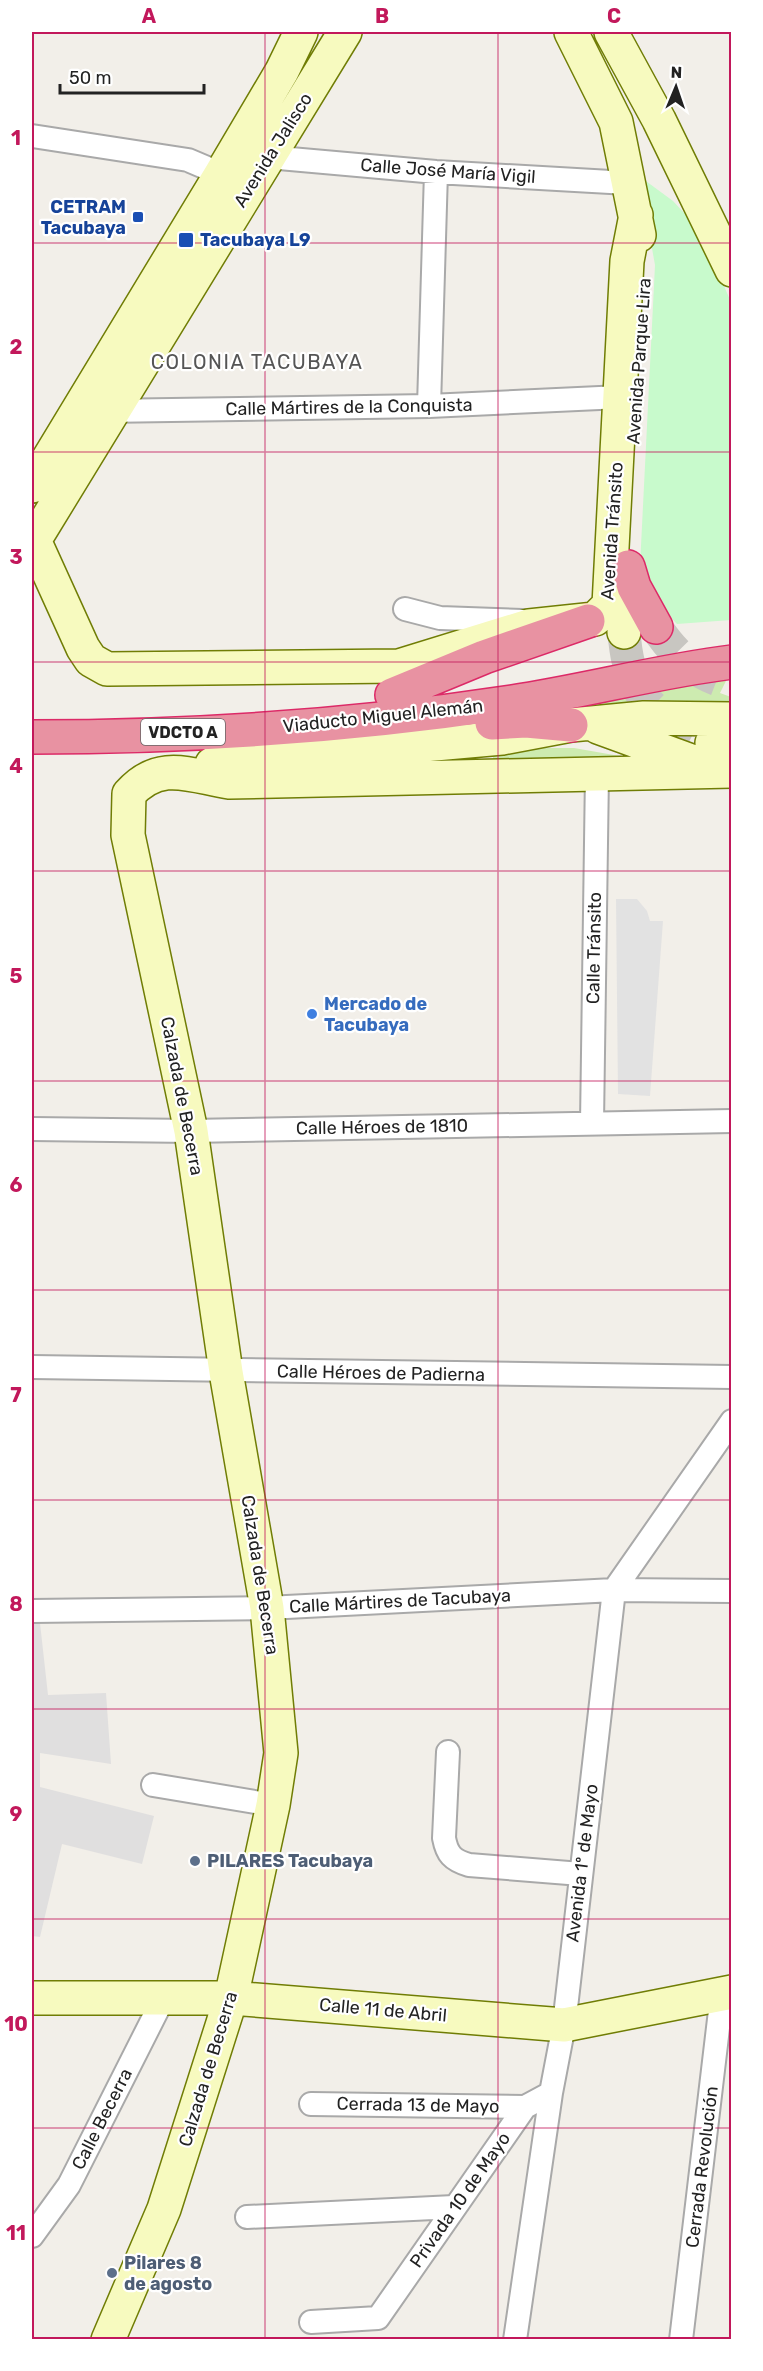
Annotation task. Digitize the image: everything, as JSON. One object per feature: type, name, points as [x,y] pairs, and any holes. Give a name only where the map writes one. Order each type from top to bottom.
[{"type":"highway","points":[[628,567],[634,587],[640,629]]},
{"type":"highway","points":[[392,695],[574,622]]},
{"type":"highway","name":"Viaducto Miguel Alemán","points":[[32,718],[344,715],[392,695],[521,680],[732,642]]},
{"type":"highway","name":"Viaducto Miguel Alemán","points":[[32,737],[238,729],[344,715],[515,702],[730,676]]},
{"type":"highway","points":[[344,715],[453,725],[526,721],[579,724]]},
{"type":"street","name":"Avenida Jalisco","points":[[32,482],[221,174],[282,71],[301,32]]},
{"type":"street","name":"Avenida Jalisco","points":[[33,542],[345,32]]},
{"type":"street","name":"Avenida Parque Lira","points":[[571,32],[615,122],[636,215],[646,274],[628,567]]},
{"type":"street","points":[[620,37],[656,88],[659,120],[732,270]]},
{"type":"street","points":[[32,136],[188,160],[221,174]]},
{"type":"street","name":"Calle José María Vigil","points":[[268,157],[436,172],[628,183]]},
{"type":"street","points":[[429,406],[436,172]]},
{"type":"street","name":"Avenida Tránsito","points":[[574,622],[600,616],[609,605],[627,261],[636,215]]},
{"type":"street","name":"Calle Mártires de la Conquista","points":[[76,411],[429,406],[621,398]]},
{"type":"street","points":[[33,542],[82,648],[91,660],[107,669],[399,666],[529,626],[574,622]]},
{"type":"street","points":[[405,609],[440,618],[574,622]]},
{"type":"street","name":"Viaducto Miguel Alemán","points":[[188,772],[208,764],[227,761],[502,738],[579,724],[644,718],[726,750]]},
{"type":"street","points":[[579,724],[726,750]]},
{"type":"street","name":"Viaducto Miguel Alemán","points":[[129,794],[143,781],[162,773],[188,772],[230,782],[597,773],[726,750]]},
{"type":"street","name":"Calle Tránsito","points":[[592,1123],[597,773]]},
{"type":"street","name":"Calzada de Becerra","points":[[108,2340],[164,2209],[231,1998],[273,1805],[281,1753],[281,1730],[267,1608],[226,1372],[191,1131],[128,835],[129,794]]},
{"type":"street","name":"Calle Héroes de 1810","points":[[32,1129],[191,1131],[732,1121]]},
{"type":"street","name":"Calle Héroes de Padierna","points":[[32,1367],[226,1372],[732,1377]]},
{"type":"street","name":"Avenida 1º de Mayo","points":[[515,2340],[551,2093],[564,2025],[614,1590],[732,1421]]},
{"type":"street","name":"Calle Mártires de Tacubaya","points":[[32,1611],[267,1608],[614,1590],[732,1592]]},
{"type":"street","points":[[448,1752],[444,1838],[446,1851],[455,1861],[469,1865],[581,1874]]},
{"type":"street","points":[[153,1785],[273,1805]]},
{"type":"street","name":"Calle 11 de Abril","points":[[32,1998],[231,1998],[564,2025],[727,1993]]},
{"type":"street","name":"Cerrada Revolución","points":[[681,2340],[727,1993]]},
{"type":"street","name":"Calle Becerra","points":[[32,2236],[69,2185],[164,1997]]},
{"type":"street","name":"Privada 10 de Mayo","points":[[311,2322],[378,2318],[525,2107],[551,2093]]},
{"type":"street","name":"Cerrada 13 de Mayo","points":[[311,2104],[525,2107]]},
{"type":"street","points":[[247,2217],[454,2207]]},
{"type":"shaded area","points":[[616,899],[637,899],[647,911],[650,921],[663,921],[650,1096],[618,1094]]},
{"type":"shaded area","points":[[32,1623],[40,1623],[48,1695],[106,1693],[111,1764],[40,1753],[40,1787],[154,1816],[142,1864],[62,1844],[40,1937],[32,1936]]},
{"type":"green space","points":[[639,176],[673,201],[699,229],[731,302],[731,620],[677,624],[655,601],[640,566],[655,265]]},
{"type":"green space","points":[[730,673],[720,693],[731,697],[731,707],[583,704]]},
{"type":"green space","points":[[574,748],[648,761],[493,768],[493,750]]},
{"type":"tunnel","points":[[656,627],[686,662],[705,674],[727,683]]},
{"type":"tunnel","points":[[624,632],[632,674],[639,690],[648,702],[674,723],[712,743]]},
{"type":"place","name":"CETRAM Tacubaya","points":[[138,217]]},
{"type":"place","name":"Tacubaya L9","points":[[186,240]]},
{"type":"place","name":"Mercado de Tacubaya","points":[[312,1014]]},
{"type":"place","name":"PILARES Tacubaya","points":[[195,1861]]},
{"type":"place","name":"Pilares 8 de agosto","points":[[112,2273]]},
{"type":"district","name":"COLONIA TACUBAYA","points":[[257,362]]}]
